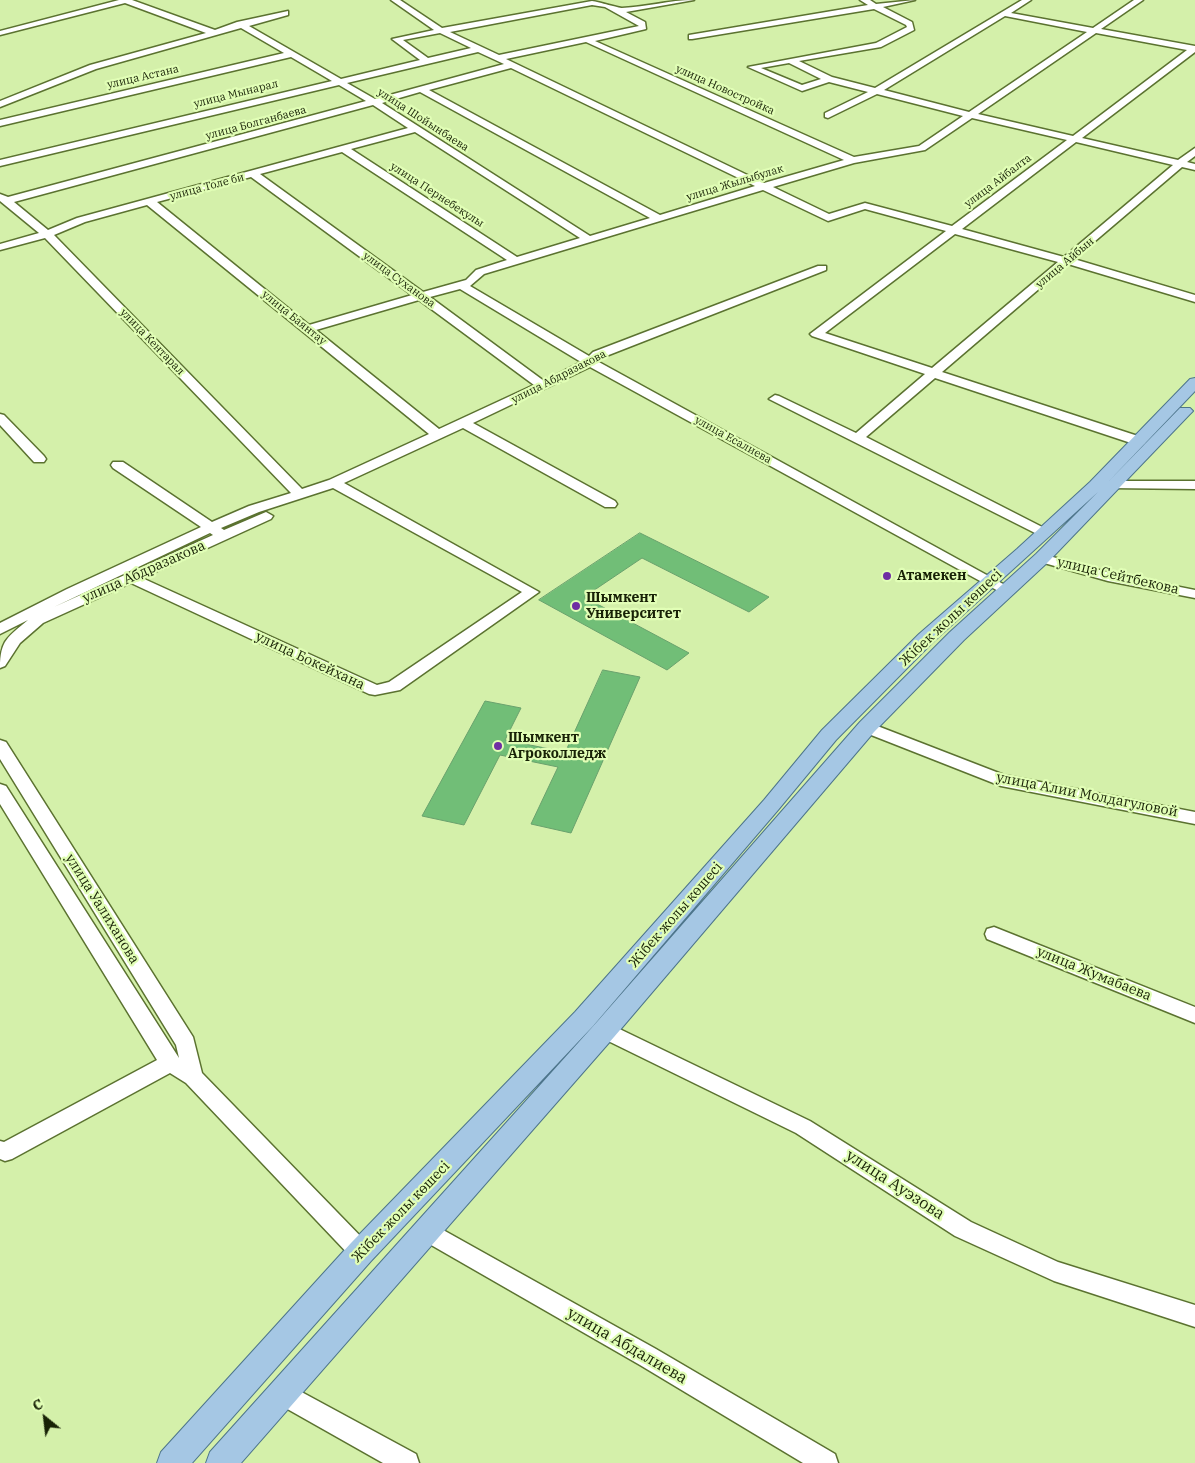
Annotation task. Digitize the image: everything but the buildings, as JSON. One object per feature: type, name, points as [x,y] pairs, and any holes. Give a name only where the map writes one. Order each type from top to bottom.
[{"type":"main road","name":"Жібек жолы көшесі","points":[[221,1463],[605,1030],[867,727],[956,636],[1043,534],[1096,485],[1195,382]]},
{"type":"main road","name":"Жібек жолы көшесі","points":[[172,1463],[360,1252],[584,1019],[771,805],[829,735],[926,638],[998,586],[1042,558],[1115,485],[1195,400]]},
{"type":"street","points":[[0,33],[127,0],[212,32]]},
{"type":"street","points":[[395,0],[440,30],[828,218],[865,206],[1068,262],[1195,300]]},
{"type":"street","points":[[620,11],[690,0]]},
{"type":"street","points":[[829,79],[802,88],[752,67],[878,45],[911,28],[909,24],[864,0]]},
{"type":"street","points":[[692,37],[911,0]]},
{"type":"street","points":[[828,115],[876,91],[1027,0]]},
{"type":"street","name":"улица Жылыбулак","points":[[307,329],[461,285],[470,282],[480,272],[853,160],[922,148],[1139,0]]},
{"type":"street","points":[[426,61],[396,39],[592,3],[601,3],[620,11],[642,24],[643,27],[498,58]]},
{"type":"street","points":[[0,104],[93,67],[240,24],[285,13]]},
{"type":"street","points":[[1005,14],[1195,48]]},
{"type":"street","name":"улица Шойынбаева","points":[[240,24],[376,103],[590,240]]},
{"type":"street","name":"улица Новостройка","points":[[587,40],[853,160]]},
{"type":"street","name":"улица Айбалта","points":[[934,373],[816,334],[1195,48]]},
{"type":"street","name":"улица Мынарал","points":[[0,163],[478,49]]},
{"type":"street","name":"улица Астана","points":[[0,123],[292,54]]},
{"type":"street","points":[[790,60],[829,79],[971,115],[1195,167]]},
{"type":"street","name":"улица Болганбаева","points":[[3,199],[376,103],[511,65]]},
{"type":"street","points":[[421,90],[660,219]]},
{"type":"street","name":"улица Толе би","points":[[0,247],[47,234],[81,220],[344,150],[414,129]]},
{"type":"street","name":"улица Пернебекулы","points":[[344,150],[518,262]]},
{"type":"street","name":"улица Айбын","points":[[857,438],[1068,262],[1195,152]]},
{"type":"street","name":"улица Суханова","points":[[254,174],[543,386]]},
{"type":"street","name":"улица Кентарал","points":[[3,199],[47,234],[299,493]]},
{"type":"street","name":"улица Баянтау","points":[[150,202],[438,435]]},
{"type":"street","name":"улица Абдразакова","points":[[0,628],[80,588],[218,532],[269,514],[299,493],[334,483],[438,435],[543,386],[590,362],[597,355],[822,268]]},
{"type":"street","name":"улица Есалиева","points":[[461,285],[590,362],[998,586]]},
{"type":"street","points":[[934,373],[1138,441]]},
{"type":"street","points":[[775,400],[857,438],[1043,534]]},
{"type":"street","points":[[0,418],[39,459]]},
{"type":"street","points":[[463,423],[610,504]]},
{"type":"street","points":[[118,465],[218,532]]},
{"type":"street","points":[[334,483],[532,592]]},
{"type":"street","points":[[1115,485],[1195,485]]},
{"type":"street","name":"улица Абдразакова","points":[[0,663],[14,640],[38,620],[131,578],[218,532]]},
{"type":"street","name":"улица Сейтбекова","points":[[1042,558],[1108,577],[1195,594]]},
{"type":"street","name":"улица Бокейхана","points":[[131,578],[374,690],[394,686],[532,592]]},
{"type":"street","name":"улица Алии Молдагуловой","points":[[867,727],[1001,780],[1195,818]]},
{"type":"street","name":"улица Уалиханова","points":[[0,746],[186,1043],[193,1076]]},
{"type":"street","name":"улица Уалиханова","points":[[0,790],[170,1063],[193,1076],[360,1252]]},
{"type":"street","name":"улица Жумабаева","points":[[994,934],[1195,1015]]},
{"type":"street","name":"улица Ауэзова","points":[[605,1030],[803,1127],[963,1229],[1054,1271],[1195,1316]]},
{"type":"street","points":[[0,1150],[5,1152],[170,1063]]},
{"type":"street","name":"улица Абдалиева","points":[[428,1231],[648,1357],[826,1463]]},
{"type":"street","points":[[282,1394],[407,1463]]},
{"type":"place","name":"Атамекен","points":[[887,576]]},
{"type":"place","name":"Шымкент Университет","points":[[576,606]]},
{"type":"place","name":"Шымкент Агроколледж","points":[[498,746]]}]
